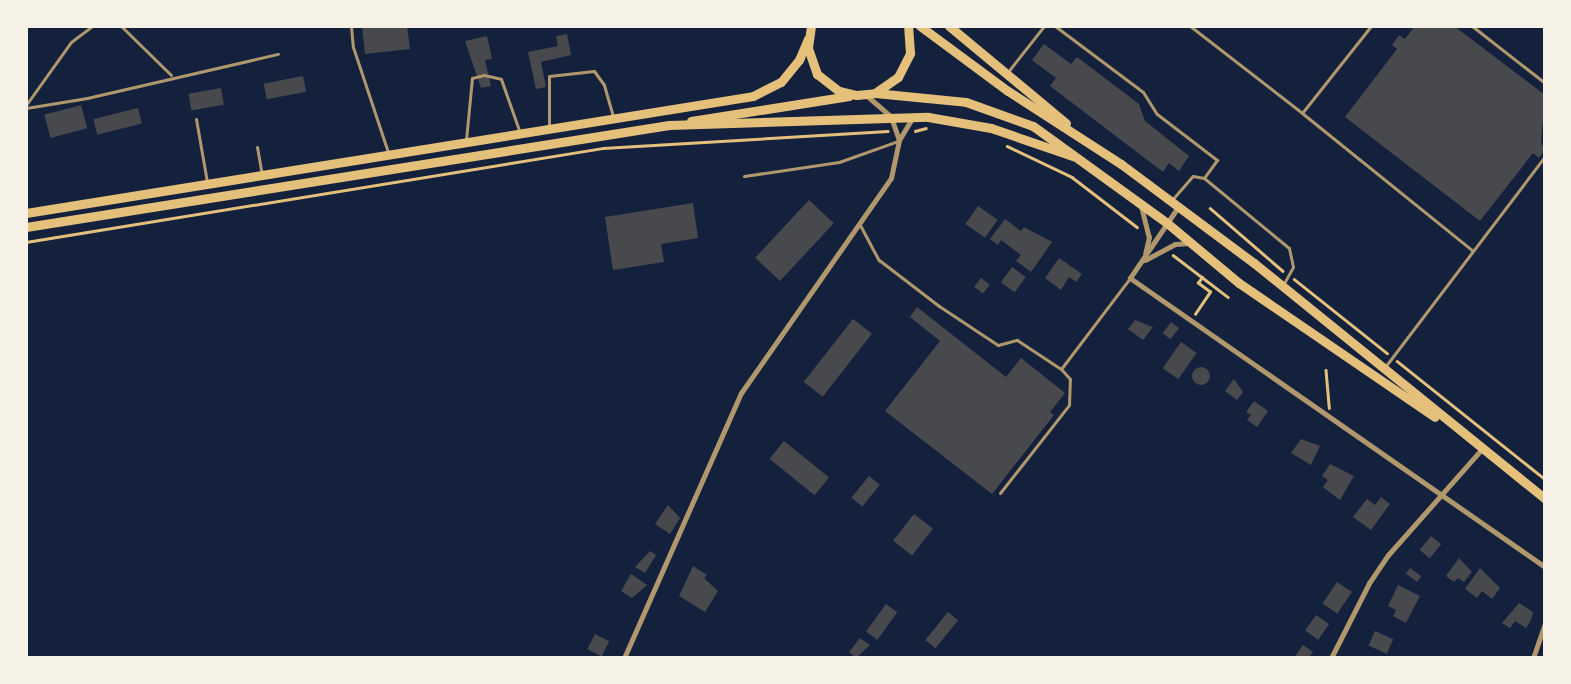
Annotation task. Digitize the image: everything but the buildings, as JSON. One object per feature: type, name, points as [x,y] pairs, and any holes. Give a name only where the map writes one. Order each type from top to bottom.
[{"type":"main road","points":[[26,213],[522,136],[770,89],[791,72],[808,39],[811,26]]},
{"type":"main road","points":[[808,39],[813,66],[824,81],[866,94],[904,70],[911,43],[908,26]]},
{"type":"main road","points":[[920,26],[1175,204],[1385,367],[1454,429],[1545,499]]},
{"type":"main road","points":[[949,26],[1083,139]]},
{"type":"main road","points":[[26,227],[866,94],[937,97],[988,108],[1033,126],[1167,223],[1190,243],[1380,384],[1454,429]]},
{"type":"main road","points":[[669,125],[913,117],[991,128],[1073,156]]},
{"type":"street","points":[[866,94],[890,117],[899,140]]},
{"type":"street","points":[[624,658],[741,393],[860,225],[890,178],[899,140],[913,117]]},
{"type":"street","points":[[1140,204],[1148,237],[1142,261]]},
{"type":"street","points":[[1175,204],[1167,223],[1130,278],[1545,567]]},
{"type":"street","points":[[1142,261],[1175,244],[1190,243]]},
{"type":"street","points":[[1331,658],[1368,583],[1481,450]]},
{"type":"street","points":[[1533,658],[1545,623]]},
{"type":"lane","points":[[26,106],[72,42],[92,26]]},
{"type":"lane","points":[[121,26],[172,76]]},
{"type":"lane","points":[[351,26],[353,47],[389,156]]},
{"type":"lane","points":[[1007,73],[1044,26]]},
{"type":"lane","points":[[1055,26],[1143,92],[1157,114],[1217,160],[1204,178]]},
{"type":"lane","points":[[1190,26],[1302,113],[1472,250]]},
{"type":"lane","points":[[1302,113],[1371,26]]},
{"type":"lane","points":[[1472,26],[1545,82]]},
{"type":"lane","points":[[26,106],[87,98],[172,76],[278,54]]},
{"type":"lane","points":[[549,131],[549,76],[594,71],[604,85],[613,120]]},
{"type":"lane","points":[[465,145],[470,85],[472,78],[484,75],[501,79],[522,136]]},
{"type":"lane","points":[[196,119],[207,184]]},
{"type":"lane","points":[[744,176],[839,162],[899,140]]},
{"type":"lane","points":[[257,148],[262,175]]},
{"type":"lane","points":[[1385,367],[1545,156]]},
{"type":"lane","points":[[1175,204],[1193,176],[1204,178],[1289,248],[1293,260],[1290,276],[1283,286]]},
{"type":"lane","points":[[860,225],[880,260],[939,306],[998,345],[1017,340],[1061,368],[1070,379],[1069,405],[1000,493]]},
{"type":"lane","points":[[1061,368],[1130,278]]},
{"type":"path","points":[[917,131],[937,129]]},
{"type":"path","points":[[26,242],[603,148],[877,131]]},
{"type":"path","points":[[1002,144],[1072,177],[1131,219],[1142,232]]},
{"type":"path","points":[[1210,208],[1290,276],[1545,478]]},
{"type":"path","points":[[1170,253],[1228,297]]},
{"type":"path","points":[[1191,320],[1210,292],[1198,283],[1202,277]]},
{"type":"path","points":[[1326,370],[1330,416]]}]
